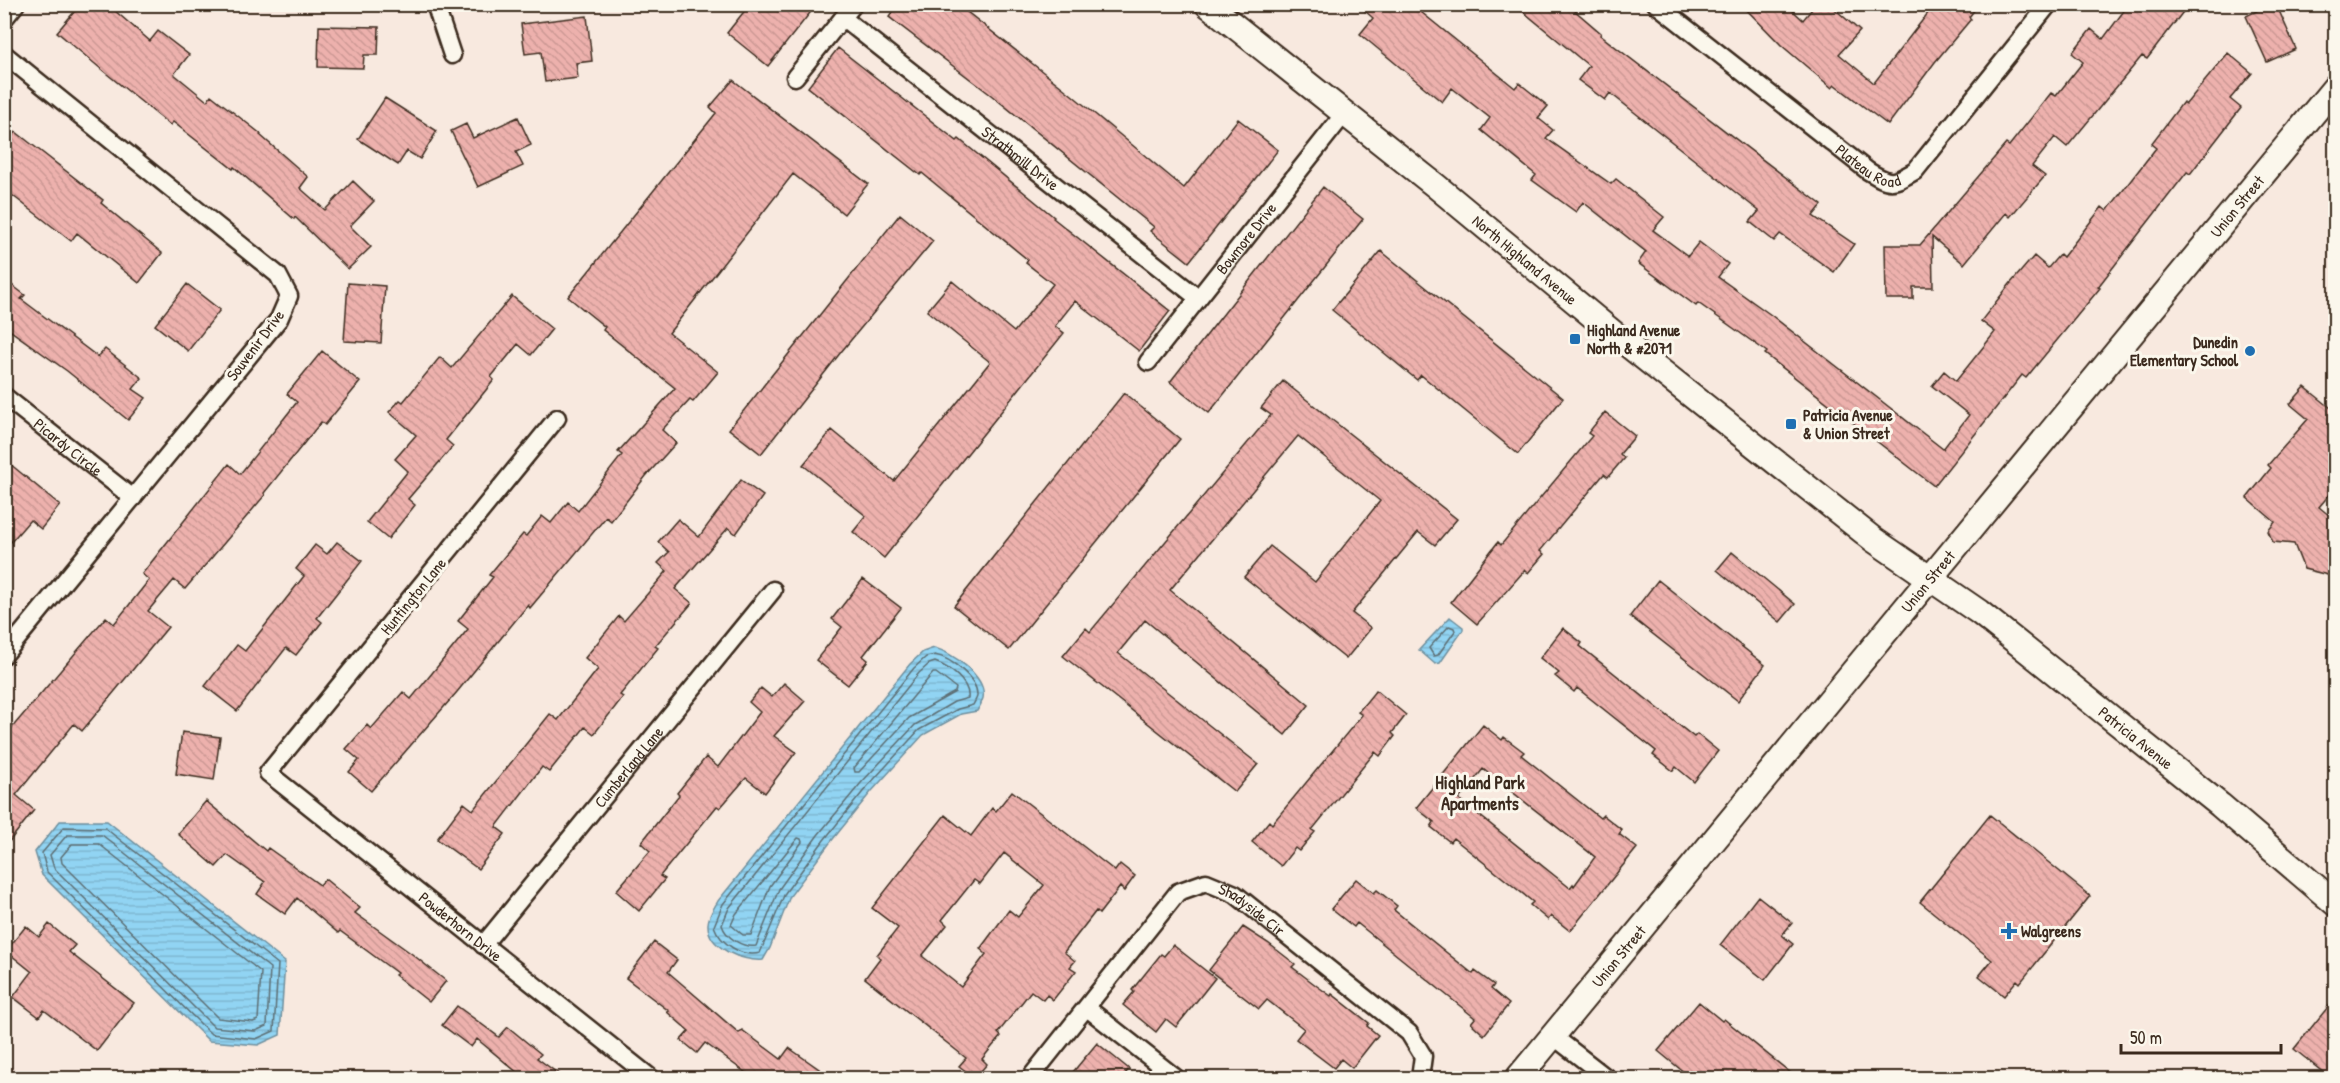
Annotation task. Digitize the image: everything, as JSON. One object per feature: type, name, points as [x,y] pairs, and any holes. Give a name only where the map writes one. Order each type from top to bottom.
[{"type":"street","points":[[4,19],[16,4]]},
{"type":"street","points":[[435,4],[452,55]]},
{"type":"street","name":"North Highland Avenue","points":[[1207,4],[1436,186],[1623,341],[1874,540],[1930,578]]},
{"type":"street","name":"Plateau Road","points":[[1656,4],[1868,171],[1886,182],[1899,181],[1915,171],[2049,4]]},
{"type":"street","points":[[795,77],[848,11]]},
{"type":"street","name":"Strathmill Drive","points":[[848,11],[1198,298]]},
{"type":"street","name":"Souvenir Drive","points":[[4,54],[278,275],[289,296],[279,319],[4,655]]},
{"type":"street","name":"Union Street","points":[[1518,1078],[2336,86]]},
{"type":"street","name":"Bowmore Drive","points":[[1148,362],[1344,114]]},
{"type":"street","name":"Picardy Circle","points":[[4,396],[133,498]]},
{"type":"street","name":"Huntington Lane","points":[[268,773],[557,418]]},
{"type":"street","name":"Patricia Avenue","points":[[1930,578],[1979,612],[2220,805],[2336,904]]},
{"type":"street","name":"Cumberland Lane","points":[[483,945],[773,590]]},
{"type":"street","name":"Powderhorn Drive","points":[[268,773],[651,1078]]},
{"type":"street","name":"Shadyside Cir","points":[[1030,1078],[1178,892],[1206,882],[1235,894],[1409,1034],[1423,1056],[1420,1078]]},
{"type":"street","points":[[1087,1008],[1176,1078]]},
{"type":"street","points":[[1553,1036],[1607,1078]]},
{"type":"water","points":[[1450,617],[1463,627],[1463,630],[1440,663],[1435,664],[1419,650]]},
{"type":"water","points":[[934,648],[958,660],[980,682],[983,698],[977,711],[961,714],[923,735],[871,792],[790,896],[763,960],[746,959],[728,952],[713,940],[709,933],[710,915],[718,901],[910,664],[923,652]]},
{"type":"water","points":[[60,821],[107,821],[285,962],[280,1035],[258,1045],[209,1041],[42,875],[35,852]]},
{"type":"building","points":[[81,4],[107,4],[150,41],[158,31],[189,55],[174,74],[207,101],[211,95],[261,134],[308,177],[300,188],[325,210],[353,181],[374,201],[350,226],[371,247],[348,269],[295,217],[294,219],[234,167],[233,169],[173,122],[170,125],[107,74],[57,32]]},
{"type":"building","points":[[750,4],[817,4],[768,66],[727,33]]},
{"type":"building","points":[[899,4],[957,4],[1184,188],[1238,119],[1278,150],[1189,262],[1150,231],[1154,227],[991,95],[889,17]]},
{"type":"building","points":[[1357,4],[1411,4],[1515,88],[1519,83],[1548,106],[1538,118],[1553,130],[1546,138],[1611,184],[1616,179],[1664,217],[1653,230],[1688,256],[1699,242],[1728,264],[1718,277],[1771,315],[1943,449],[1969,415],[1932,386],[1944,371],[1956,381],[1995,332],[1981,321],[2010,284],[2034,256],[2048,268],[2060,254],[2063,257],[2102,207],[2107,211],[2156,148],[2151,144],[2183,102],[2186,104],[2228,53],[2252,73],[2230,99],[2241,108],[2190,174],[2187,172],[2098,287],[2100,288],[2026,378],[2022,375],[1934,486],[1765,354],[1767,352],[1698,303],[1696,306],[1638,263],[1646,252],[1583,202],[1576,212],[1532,180],[1536,175],[1481,130],[1490,118],[1452,88],[1442,102],[1360,34],[1373,18]]},
{"type":"building","points":[[1514,4],[1567,4],[1601,33],[1600,35],[1822,205],[1813,216],[1854,244],[1834,272],[1780,234],[1774,241],[1750,222],[1759,211],[1610,93],[1605,100],[1578,80],[1589,66]]},
{"type":"building","points":[[1741,4],[1786,4],[1803,20],[1816,4],[1829,4],[1860,31],[1839,54],[1874,83],[1935,4],[1979,4],[1969,17],[1971,19],[1935,62],[1888,125],[1835,85],[1832,88],[1781,45]]},
{"type":"building","points":[[2129,4],[2189,4],[2147,59],[2142,56],[2067,147],[2055,137],[2032,166],[2045,176],[2010,217],[2006,213],[1964,264],[1932,237],[1933,287],[1913,287],[1913,299],[1886,299],[1885,245],[1920,245],[2006,144],[2009,146],[2051,93],[2056,96],[2083,62],[2072,53],[2091,29],[2103,39]]},
{"type":"building","points":[[2271,4],[2276,4],[2296,49],[2267,62],[2246,16]]},
{"type":"building","points":[[587,16],[592,61],[576,63],[578,78],[545,82],[541,52],[525,54],[521,24]]},
{"type":"building","points":[[319,26],[379,27],[378,55],[364,55],[363,68],[318,67]]},
{"type":"building","points":[[838,48],[957,141],[959,139],[1053,218],[1170,311],[1139,351],[1075,301],[1055,326],[1064,333],[884,558],[853,532],[866,516],[803,465],[832,430],[894,481],[990,362],[927,311],[952,281],[1014,332],[1053,284],[1026,263],[1028,260],[922,173],[920,175],[808,87]]},
{"type":"building","points":[[733,80],[868,184],[844,214],[793,174],[669,333],[718,372],[693,402],[690,400],[662,430],[676,443],[646,476],[611,521],[606,517],[530,608],[528,605],[457,692],[371,791],[349,772],[359,760],[346,749],[367,725],[371,729],[403,692],[411,699],[468,629],[458,621],[493,577],[489,575],[523,534],[526,536],[542,516],[551,523],[568,502],[578,511],[622,455],[618,452],[675,388],[603,330],[605,327],[568,297],[716,113],[710,107]]},
{"type":"building","points":[[385,98],[437,131],[420,159],[407,151],[398,165],[358,139]]},
{"type":"building","points":[[518,117],[531,145],[516,152],[523,166],[478,187],[451,131],[466,124],[473,138]]},
{"type":"building","points":[[16,132],[103,200],[101,203],[162,253],[139,283],[77,233],[71,241],[4,189],[4,146]]},
{"type":"building","points":[[1323,187],[1363,219],[1209,413],[1170,382]]},
{"type":"building","points":[[900,214],[933,241],[841,352],[761,454],[729,429]]},
{"type":"building","points":[[1381,251],[1563,398],[1518,454],[1421,375],[1417,380],[1332,310]]},
{"type":"building","points":[[4,279],[25,295],[21,299],[98,357],[105,349],[142,378],[133,389],[146,398],[128,420],[67,371],[4,326]]},
{"type":"building","points":[[348,283],[385,286],[381,343],[344,341]]},
{"type":"building","points":[[187,284],[220,310],[188,351],[155,325]]},
{"type":"building","points":[[512,296],[552,329],[531,355],[518,344],[491,377],[494,380],[446,440],[453,446],[408,499],[415,505],[388,539],[367,522],[408,471],[395,459],[416,435],[389,412],[400,400],[403,402],[440,357],[452,368]]},
{"type":"building","points":[[322,351],[360,382],[325,425],[321,422],[264,493],[265,495],[185,589],[174,580],[148,611],[168,627],[82,731],[74,724],[16,795],[34,810],[4,848],[4,737],[106,617],[114,624],[149,580],[142,574],[229,464],[240,474],[297,402],[287,394]]},
{"type":"building","points":[[1283,381],[1457,519],[1435,545],[1418,532],[1352,613],[1371,628],[1346,659],[1244,577],[1270,546],[1315,582],[1380,501],[1298,436],[1170,590],[1309,705],[1285,735],[1145,620],[1118,653],[1258,764],[1235,792],[1063,656],[1086,628],[1090,632],[1271,415],[1261,408]]},
{"type":"building","points":[[2305,387],[2336,412],[2336,487],[2319,507],[2336,521],[2336,577],[2304,569],[2294,544],[2273,542],[2268,531],[2275,522],[2247,498],[2271,468],[2268,465],[2308,419],[2290,404]]},
{"type":"building","points":[[1124,393],[1180,439],[1009,650],[954,606]]},
{"type":"building","points":[[1605,412],[1635,436],[1620,454],[1624,458],[1608,477],[1604,474],[1540,551],[1544,554],[1528,573],[1525,570],[1477,624],[1451,602],[1498,542],[1501,545],[1592,436],[1588,433]]},
{"type":"building","points":[[4,459],[60,505],[41,529],[30,520],[4,550]]},
{"type":"building","points":[[741,480],[763,496],[736,534],[728,528],[675,589],[692,603],[655,646],[658,648],[620,695],[623,697],[594,734],[585,727],[549,772],[542,767],[496,827],[505,834],[478,869],[437,839],[464,803],[473,810],[550,714],[558,720],[598,669],[585,658],[619,616],[624,621],[667,571],[658,563],[669,552],[658,542],[678,519],[699,537]]},
{"type":"building","points":[[337,542],[362,561],[317,618],[322,622],[296,655],[286,648],[237,711],[205,686],[237,645],[245,651],[304,576],[296,569],[315,545],[327,554]]},
{"type":"building","points":[[1732,552],[1795,604],[1780,622],[1717,570]]},
{"type":"building","points":[[863,579],[901,608],[863,656],[868,660],[848,685],[816,660],[842,627],[832,619]]},
{"type":"building","points":[[1658,580],[1765,665],[1738,701],[1630,616]]},
{"type":"building","points":[[1563,628],[1582,643],[1580,646],[1694,737],[1697,734],[1718,751],[1694,782],[1676,767],[1673,771],[1653,755],[1656,751],[1577,688],[1574,692],[1555,676],[1559,673],[1540,658]]},
{"type":"building","points":[[784,683],[805,701],[774,736],[796,752],[765,793],[746,778],[720,808],[717,806],[660,876],[665,879],[639,911],[616,891],[650,851],[641,843],[706,757],[718,767],[760,712],[749,702],[761,688],[772,697]]},
{"type":"building","points":[[1376,690],[1406,715],[1392,733],[1395,736],[1380,756],[1375,752],[1312,830],[1315,832],[1299,851],[1295,848],[1281,866],[1252,842],[1269,821],[1272,824],[1362,715],[1358,712]]},
{"type":"building","points":[[1483,725],[1502,740],[1504,737],[1524,752],[1521,755],[1600,818],[1603,815],[1622,830],[1619,834],[1637,848],[1570,931],[1551,916],[1548,920],[1530,905],[1533,902],[1453,838],[1450,842],[1431,827],[1434,822],[1416,808]],"holes":[[[1483,769],[1595,857],[1574,886],[1573,884],[1570,888],[1459,799]]]},
{"type":"building","points":[[182,732],[220,737],[214,780],[176,774]]},
{"type":"building","points":[[1012,791],[1115,871],[1120,864],[1135,876],[1124,891],[1120,887],[1099,914],[1096,911],[1064,952],[1075,961],[1070,967],[1076,971],[1053,1000],[1047,995],[1043,1000],[1031,991],[998,1033],[1001,1036],[982,1059],[987,1064],[975,1078],[959,1066],[966,1058],[865,978],[880,958],[877,955],[898,928],[872,908],[945,815],[971,836],[992,808],[996,811]],"holes":[[[1004,853],[1044,885],[1018,917],[1009,910],[980,949],[986,954],[961,987],[922,956],[947,925],[942,920],[974,880],[980,884]]]},
{"type":"building","points":[[206,801],[266,851],[268,848],[320,885],[325,879],[360,908],[355,913],[446,981],[429,1002],[395,975],[397,973],[340,931],[338,933],[297,898],[285,914],[257,894],[265,882],[227,855],[216,867],[178,834]]},
{"type":"building","name":"Walgreens","points":[[1990,815],[2090,896],[2020,983],[2017,980],[2004,996],[1979,976],[1992,960],[1920,902]]},
{"type":"building","points":[[1356,879],[1374,893],[1377,890],[1397,906],[1394,910],[1473,974],[1475,971],[1494,985],[1491,989],[1509,1004],[1484,1035],[1471,1023],[1475,1018],[1357,923],[1354,927],[1331,909]]},
{"type":"building","points":[[1758,896],[1792,923],[1782,935],[1793,944],[1765,980],[1720,945]]},
{"type":"building","points":[[49,924],[75,945],[69,952],[134,1003],[97,1051],[44,1010],[39,1017],[13,997],[32,972],[6,951],[26,926],[39,937]]},
{"type":"building","points":[[1243,927],[1268,943],[1295,964],[1292,967],[1369,1023],[1367,1026],[1378,1035],[1352,1068],[1341,1059],[1334,1068],[1296,1039],[1304,1029],[1267,1000],[1259,1009],[1209,970]]},
{"type":"building","points":[[654,942],[677,960],[668,972],[739,1033],[742,1030],[781,1059],[789,1048],[832,1078],[753,1078],[705,1043],[697,1053],[681,1040],[689,1031],[667,1012],[669,1011],[626,978]]},
{"type":"building","points":[[1173,945],[1215,978],[1176,1027],[1166,1019],[1156,1032],[1123,1005],[1161,954],[1164,956]]},
{"type":"building","points":[[2336,997],[2336,1078],[2330,1078],[2294,1049]]},
{"type":"building","points":[[1699,1002],[1722,1021],[1724,1019],[1797,1078],[1691,1078],[1658,1051]]},
{"type":"building","points":[[457,1006],[499,1037],[508,1027],[541,1054],[537,1058],[564,1078],[524,1078],[477,1039],[471,1047],[442,1025]]},
{"type":"building","points":[[1097,1043],[1129,1069],[1122,1078],[1068,1078]]},
{"type":"place","name":"Highland Avenue North & #2071","points":[[1575,339]]},
{"type":"place","name":"Dunedin Elementary School","points":[[2250,351]]},
{"type":"place","name":"Patricia Avenue & Union Street","points":[[1791,424]]},
{"type":"place","name":"Walgreens","points":[[2009,931]]},
{"type":"district","name":"Highland Park Apartments","points":[[1480,792]]}]
